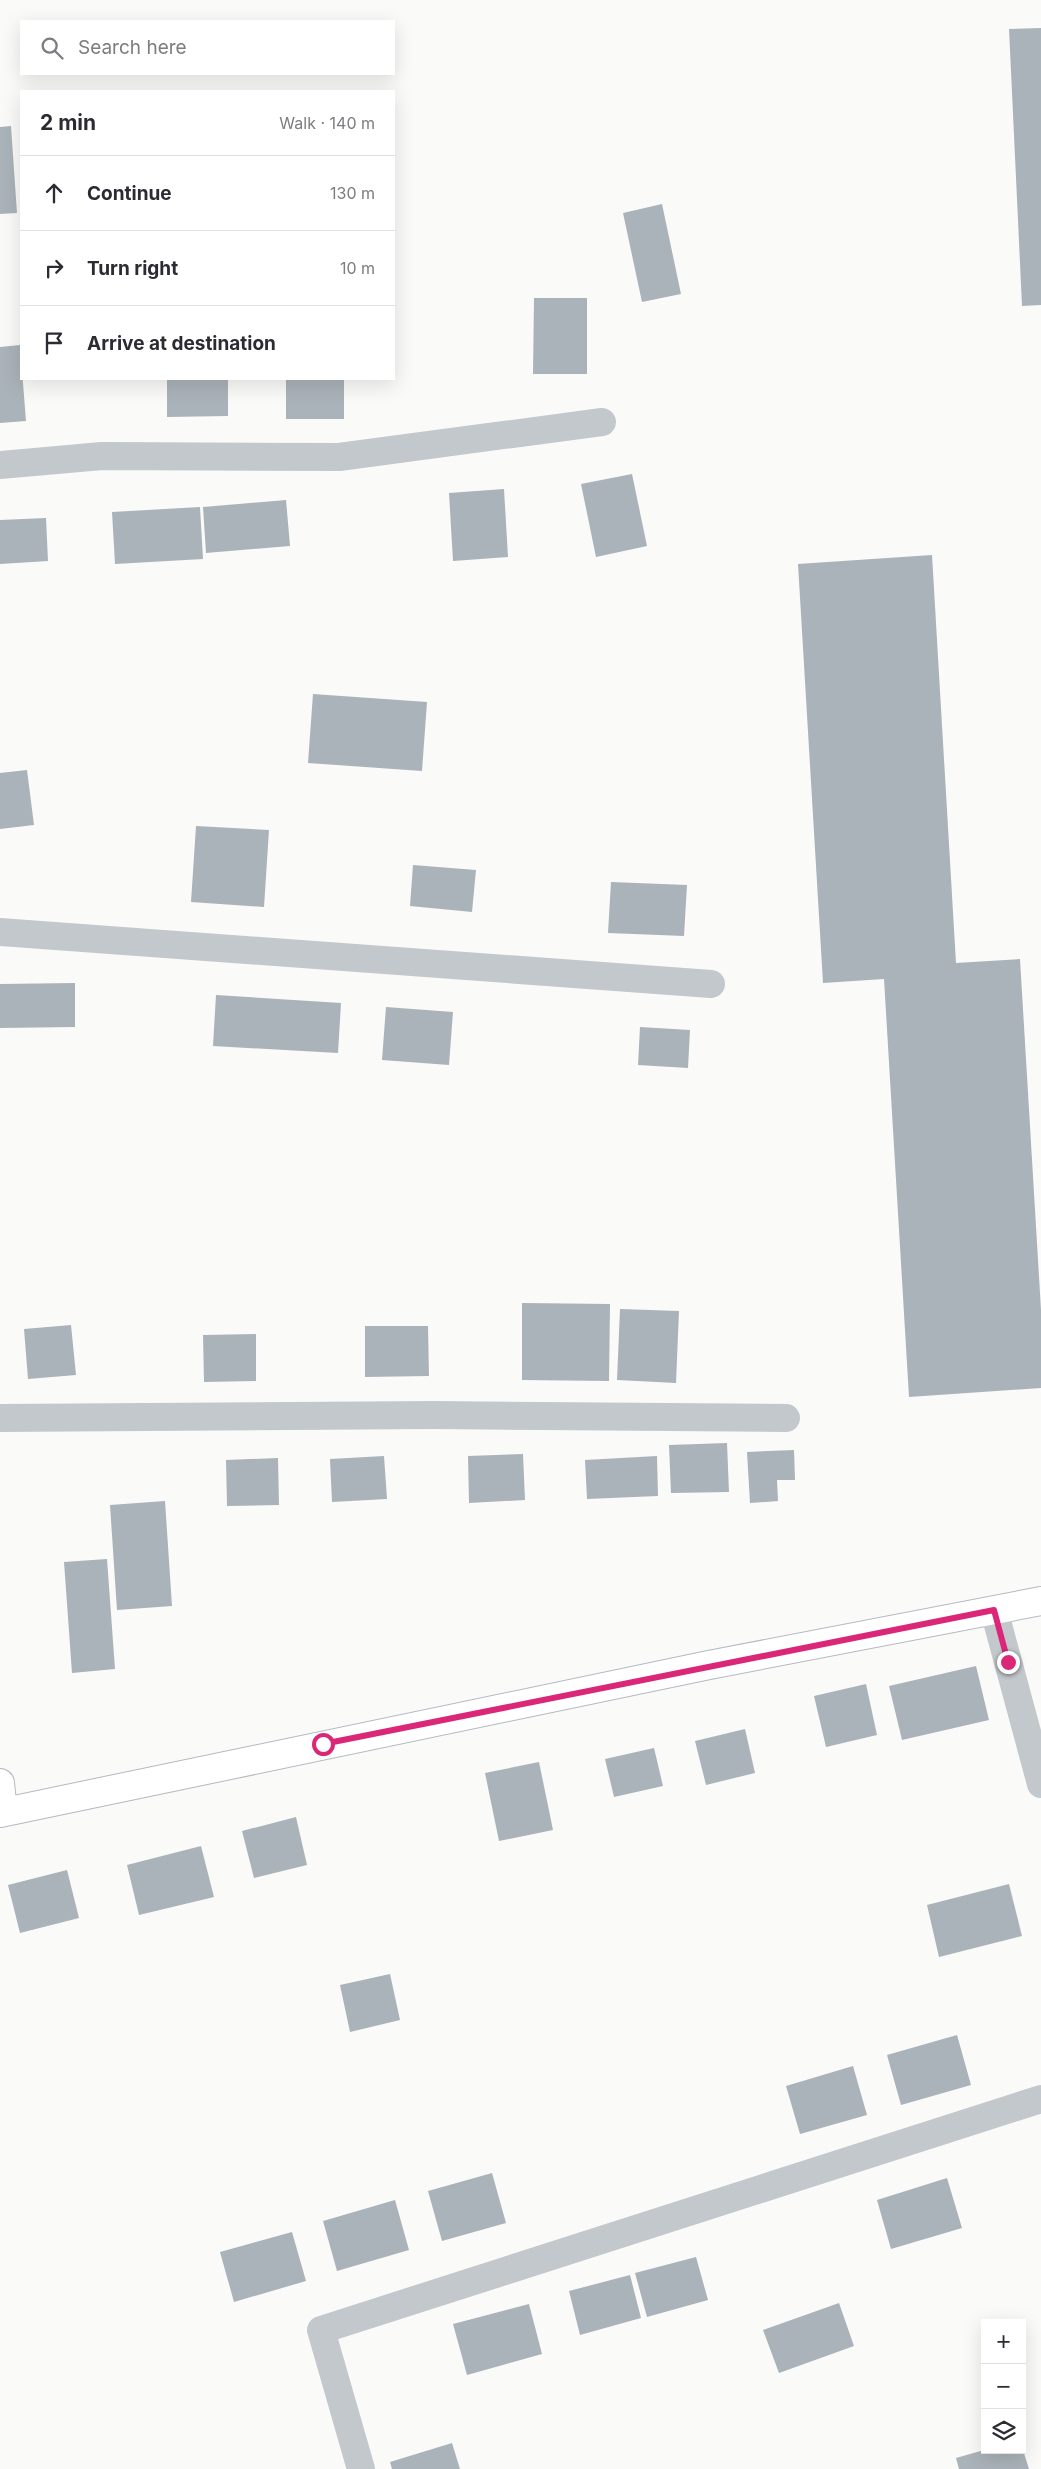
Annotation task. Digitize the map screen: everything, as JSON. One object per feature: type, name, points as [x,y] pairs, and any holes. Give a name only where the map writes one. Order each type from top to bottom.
[{"type":"street","points":[[0,465],[102,456],[338,457],[602,422]]},
{"type":"street","points":[[0,932],[711,984]]},
{"type":"street","points":[[0,1418],[433,1415],[786,1418]]},
{"type":"street","points":[[0,1783],[1,1812],[709,1665],[1041,1601]]},
{"type":"street","points":[[994,1610],[1041,1784]]},
{"type":"street","points":[[361,2469],[321,2330],[1041,2099]]},
{"type":"building","points":[[1041,28],[1041,305],[1022,306],[1009,29]]},
{"type":"building","points":[[11,126],[17,213],[0,214],[0,127]]},
{"type":"building","points":[[662,204],[681,294],[642,302],[623,213]]},
{"type":"building","points":[[534,298],[587,298],[587,374],[533,374]]},
{"type":"building","points":[[20,345],[20,380],[23,380],[26,421],[0,423],[0,347]]},
{"type":"building","points":[[167,380],[228,380],[228,416],[167,417]]},
{"type":"building","points":[[286,380],[344,380],[344,419],[286,419]]},
{"type":"building","points":[[632,474],[647,546],[596,557],[581,484]]},
{"type":"building","points":[[504,489],[508,557],[453,561],[449,493]]},
{"type":"building","points":[[286,500],[290,546],[206,553],[203,507]]},
{"type":"building","points":[[200,507],[203,559],[115,564],[112,512]]},
{"type":"building","points":[[46,518],[48,561],[0,564],[0,520]]},
{"type":"building","points":[[932,555],[956,963],[1020,959],[1041,1310],[1041,1388],[909,1397],[884,979],[823,983],[798,564]]},
{"type":"building","points":[[313,694],[427,702],[422,771],[308,763]]},
{"type":"building","points":[[27,770],[34,825],[0,829],[0,773]]},
{"type":"building","points":[[196,826],[269,830],[264,907],[191,902]]},
{"type":"building","points":[[413,865],[476,870],[472,912],[410,906]]},
{"type":"building","points":[[611,882],[687,885],[684,936],[608,933]]},
{"type":"building","points":[[75,983],[75,1027],[0,1028],[0,984]]},
{"type":"building","points":[[216,995],[341,1003],[338,1053],[213,1046]]},
{"type":"building","points":[[386,1007],[453,1012],[449,1065],[382,1060]]},
{"type":"building","points":[[640,1027],[690,1030],[688,1068],[638,1065]]},
{"type":"building","points":[[522,1303],[610,1304],[609,1381],[522,1380]]},
{"type":"building","points":[[620,1309],[679,1311],[676,1383],[617,1380]]},
{"type":"building","points":[[71,1325],[76,1375],[28,1379],[24,1329]]},
{"type":"building","points":[[365,1326],[428,1326],[429,1376],[365,1377]]},
{"type":"building","points":[[256,1334],[256,1381],[204,1382],[203,1335]]},
{"type":"building","points":[[727,1443],[729,1492],[671,1493],[669,1445]]},
{"type":"building","points":[[794,1450],[795,1480],[777,1480],[778,1501],[750,1503],[747,1452]]},
{"type":"building","points":[[523,1454],[525,1500],[469,1503],[468,1456]]},
{"type":"building","points":[[384,1456],[387,1499],[332,1502],[330,1459]]},
{"type":"building","points":[[657,1456],[658,1496],[587,1499],[585,1460]]},
{"type":"building","points":[[278,1458],[279,1505],[227,1506],[226,1460]]},
{"type":"building","points":[[165,1501],[172,1606],[117,1610],[110,1505]]},
{"type":"building","points":[[107,1559],[115,1669],[72,1673],[64,1562]]},
{"type":"building","points":[[976,1666],[989,1720],[902,1740],[889,1686]]},
{"type":"building","points":[[866,1684],[877,1735],[826,1747],[814,1696]]},
{"type":"building","points":[[745,1729],[755,1773],[706,1785],[695,1741]]},
{"type":"building","points":[[654,1748],[663,1786],[614,1797],[605,1759]]},
{"type":"building","points":[[539,1762],[553,1830],[499,1841],[485,1773]]},
{"type":"building","points":[[296,1817],[307,1865],[254,1878],[242,1831]]},
{"type":"building","points":[[201,1846],[214,1897],[139,1915],[127,1865]]},
{"type":"building","points":[[67,1870],[79,1918],[20,1933],[8,1885]]},
{"type":"building","points":[[1009,1884],[1022,1936],[939,1957],[927,1905]]},
{"type":"building","points":[[390,1974],[400,2020],[350,2032],[340,1985]]},
{"type":"building","points":[[957,2035],[971,2085],[901,2105],[887,2055]]},
{"type":"building","points":[[853,2066],[867,2115],[800,2134],[786,2086]]},
{"type":"building","points":[[492,2173],[506,2223],[442,2241],[428,2191]]},
{"type":"building","points":[[947,2178],[962,2228],[891,2249],[877,2200]]},
{"type":"building","points":[[395,2200],[409,2250],[337,2271],[323,2221]]},
{"type":"building","points":[[292,2232],[306,2281],[234,2302],[220,2252]]},
{"type":"building","points":[[696,2257],[708,2300],[647,2317],[635,2273]]},
{"type":"building","points":[[630,2275],[641,2318],[580,2335],[569,2291]]},
{"type":"building","points":[[839,2303],[854,2346],[779,2373],[763,2330]]},
{"type":"building","points":[[529,2304],[542,2354],[467,2375],[453,2324]]},
{"type":"building","points":[[452,2443],[460,2469],[392,2469],[390,2462]]},
{"type":"building","points":[[981,2451],[981,2454],[1024,2454],[1029,2469],[959,2469],[956,2458]]},
{"type":"route","points":[[323,1744],[709,1665],[994,1610],[1008,1662]]}]
